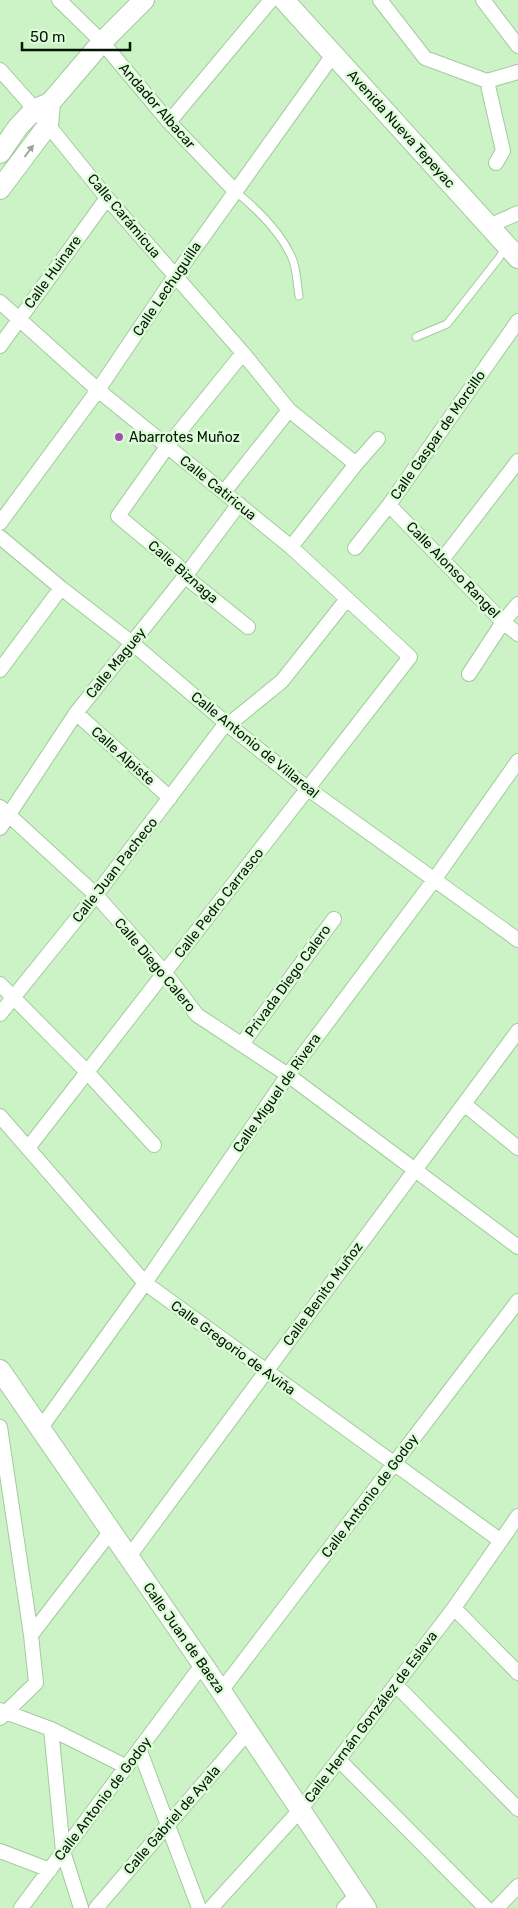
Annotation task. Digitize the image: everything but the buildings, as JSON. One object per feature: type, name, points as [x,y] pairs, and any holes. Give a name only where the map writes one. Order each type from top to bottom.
[{"type":"street","name":"Andador Albacar","points":[[59,0],[102,42],[169,122],[235,191]]},
{"type":"street","points":[[0,153],[18,127],[42,106],[144,0]]},
{"type":"street","points":[[169,122],[271,0]]},
{"type":"street","name":"Avenida Nueva Tepeyac","points":[[284,0],[512,251]]},
{"type":"street","points":[[380,0],[425,58],[487,81],[518,72]]},
{"type":"street","points":[[483,0],[518,46]]},
{"type":"street","name":"Calle Lechuguilla","points":[[0,523],[98,390],[175,276],[333,54]]},
{"type":"street","points":[[0,190],[48,125],[42,106],[2,76]]},
{"type":"street","points":[[487,81],[503,151],[496,163]]},
{"type":"street","name":"Calle Carámicua","points":[[48,125],[107,198],[243,353],[289,410],[356,464]]},
{"type":"street","name":"Calle Huinare","points":[[0,346],[107,198]]},
{"type":"street","points":[[489,226],[518,213]]},
{"type":"street","name":"Calle Catiricua","points":[[0,302],[98,390],[291,547],[410,657]]},
{"type":"street","name":"Calle Gaspar de Morcillo","points":[[355,548],[389,504],[518,321]]},
{"type":"street","points":[[167,447],[243,353]]},
{"type":"street","points":[[224,492],[289,410]]},
{"type":"street","points":[[291,547],[378,439]]},
{"type":"street","name":"Calle Biznaga","points":[[167,447],[118,516],[177,565],[192,582],[248,627]]},
{"type":"street","points":[[442,560],[518,461]]},
{"type":"street","name":"Calle Maguey","points":[[0,828],[4,811],[76,714],[186,575],[239,504]]},
{"type":"street","name":"Calle Alonso Rangel","points":[[389,504],[503,622],[518,634]]},
{"type":"street","name":"Calle Antonio de Villareal","points":[[0,537],[307,788],[518,940]]},
{"type":"street","points":[[0,670],[61,588]]},
{"type":"street","name":"Calle Juan Pacheco","points":[[0,1014],[96,895],[227,724],[282,681],[347,599]]},
{"type":"street","points":[[469,674],[503,622],[518,604]]},
{"type":"street","name":"Calle Pedro Carrasco","points":[[28,1148],[410,657]]},
{"type":"street","name":"Calle Alpiste","points":[[76,714],[170,798]]},
{"type":"street","name":"Calle Miguel de Rivera","points":[[40,1429],[145,1283],[288,1074],[434,880],[518,761]]},
{"type":"street","name":"Calle Diego Calero","points":[[4,811],[96,895],[165,973],[197,1015],[288,1074],[518,1247]]},
{"type":"street","name":"Privada Diego Calero","points":[[242,1044],[334,919]]},
{"type":"street","points":[[0,984],[87,1072],[154,1145]]},
{"type":"street","name":"Calle Benito Muñoz","points":[[128,1558],[414,1169],[515,1040]]},
{"type":"street","points":[[464,1104],[518,1148]]},
{"type":"street","name":"Calle Gregorio de Aviña","points":[[0,1116],[145,1283],[501,1541]]},
{"type":"street","name":"Calle Antonio de Godoy","points":[[221,1691],[518,1301]]},
{"type":"street","name":"Calle Juan de Baeza","points":[[0,1370],[301,1809],[356,1904]]},
{"type":"street","points":[[0,1427],[31,1635],[36,1683],[2,1713]]},
{"type":"street","name":"Calle Hernán González de Eslava","points":[[211,1908],[301,1809],[454,1608],[518,1516]]},
{"type":"street","points":[[31,1635],[111,1531]]},
{"type":"street","points":[[454,1608],[518,1672]]},
{"type":"street","name":"Calle Antonio de Godoy","points":[[21,1908],[202,1665]]},
{"type":"street","points":[[396,1686],[518,1809]]},
{"type":"street","points":[[2,1713],[51,1729],[127,1767]]},
{"type":"street","points":[[51,1729],[64,1851],[81,1908]]},
{"type":"street","name":"Calle Gabriel de Ayala","points":[[96,1908],[248,1732]]},
{"type":"street","points":[[140,1750],[199,1908]]},
{"type":"street","points":[[339,1760],[486,1908]]},
{"type":"street","points":[[0,1851],[50,1870]]},
{"type":"street","points":[[497,1908],[518,1886]]},
{"type":"lane","points":[[235,191],[249,203],[280,237],[293,260],[299,296]]},
{"type":"lane","points":[[416,337],[447,324],[499,258],[512,251]]},
{"type":"place","name":"Abarrotes Muñoz","points":[[119,437]]}]
